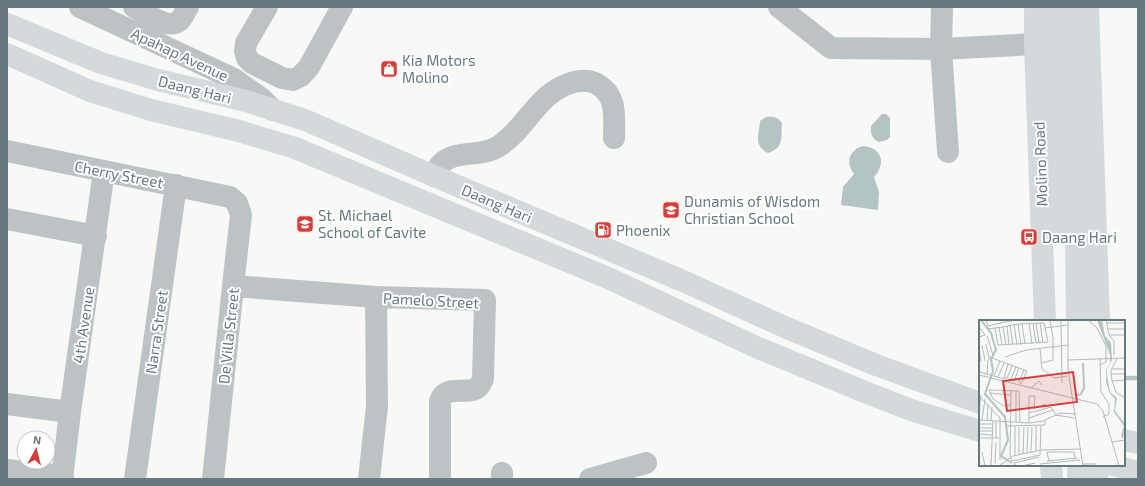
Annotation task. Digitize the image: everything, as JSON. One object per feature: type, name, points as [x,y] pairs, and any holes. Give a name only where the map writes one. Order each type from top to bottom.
[{"type":"main road","points":[[1063,8],[1077,320]]},
{"type":"main road","points":[[1063,8],[1099,320]]},
{"type":"main road","name":"Molino Road","points":[[1045,320],[1035,11],[1063,8],[1059,320]]},
{"type":"main road","name":"Daang Hari","points":[[7,24],[100,64],[158,80],[246,101],[305,120],[683,281],[787,328],[931,386],[979,403]]},
{"type":"main road","name":"Daang Hari","points":[[7,54],[90,91],[151,110],[239,131],[295,148],[608,278],[778,356],[826,376],[911,410],[979,431]]},
{"type":"main road","points":[[268,140],[273,110]]},
{"type":"main road","points":[[474,222],[486,198]]},
{"type":"main road","points":[[608,278],[618,254]]},
{"type":"main road","points":[[778,356],[787,328]]},
{"type":"main road","points":[[826,376],[839,349]]},
{"type":"main road","points":[[1125,440],[1138,443]]},
{"type":"main road","points":[[1051,466],[1052,479]]},
{"type":"main road","points":[[1063,466],[1063,479]]},
{"type":"main road","points":[[1078,466],[1078,479]]},
{"type":"main road","points":[[1097,466],[1097,479]]},
{"type":"main road","points":[[1117,466],[1138,472]]},
{"type":"street","name":"Apahap Avenue","points":[[80,7],[234,79],[258,95],[273,110]]},
{"type":"street","points":[[134,7],[164,23],[172,24],[179,21],[188,7]]},
{"type":"street","points":[[267,7],[246,43],[245,51],[247,58],[252,63],[282,78],[294,80],[301,76],[309,67],[342,7]]},
{"type":"street","points":[[779,7],[830,48],[941,49],[1035,44]]},
{"type":"street","points":[[942,7],[941,49],[948,152]]},
{"type":"street","points":[[434,176],[441,163],[451,157],[494,150],[507,141],[538,104],[549,94],[564,85],[581,81],[592,81],[603,87],[610,95],[615,114],[614,138]]},
{"type":"street","name":"Cherry Street","points":[[7,152],[104,170],[230,197]]},
{"type":"street","name":"4th Avenue","points":[[63,478],[70,412],[96,236],[104,170]]},
{"type":"street","name":"Narra Street","points":[[136,479],[176,185]]},
{"type":"street","name":"De Villa Street","points":[[213,479],[232,286],[241,215],[237,203],[230,197]]},
{"type":"street","points":[[7,219],[96,236]]},
{"type":"street","points":[[232,286],[376,297]]},
{"type":"street","name":"Pamelo Street","points":[[369,479],[377,406],[376,297],[485,300],[483,379],[480,386],[475,389],[446,392],[441,396],[440,479]]},
{"type":"street","points":[[7,404],[70,412]]},
{"type":"street","points":[[590,479],[646,463]]},
{"type":"street","points":[[7,470],[63,478]]},
{"type":"shaded area","points":[[882,114],[886,114],[890,118],[890,137],[887,140],[879,142],[872,136],[871,126]]},
{"type":"shaded area","points":[[766,117],[775,117],[782,123],[781,141],[777,148],[768,153],[760,147],[758,139],[760,121]]},
{"type":"shaded area","points":[[863,146],[870,147],[875,150],[880,157],[880,167],[874,177],[879,192],[878,210],[841,205],[843,187],[854,174],[850,166],[850,157],[854,151]]},
{"type":"waterway","points":[[1125,378],[1138,378]]},
{"type":"place","name":"Kia Motors Molino","points":[[389,69]]},
{"type":"place","name":"Dunamis of Wisdom Christian School","points":[[671,210]]},
{"type":"place","name":"St. Michael School of Cavite","points":[[305,224]]},
{"type":"place","name":"Phoenix","points":[[603,230]]},
{"type":"place","name":"Daang Hari","points":[[1029,237]]}]
